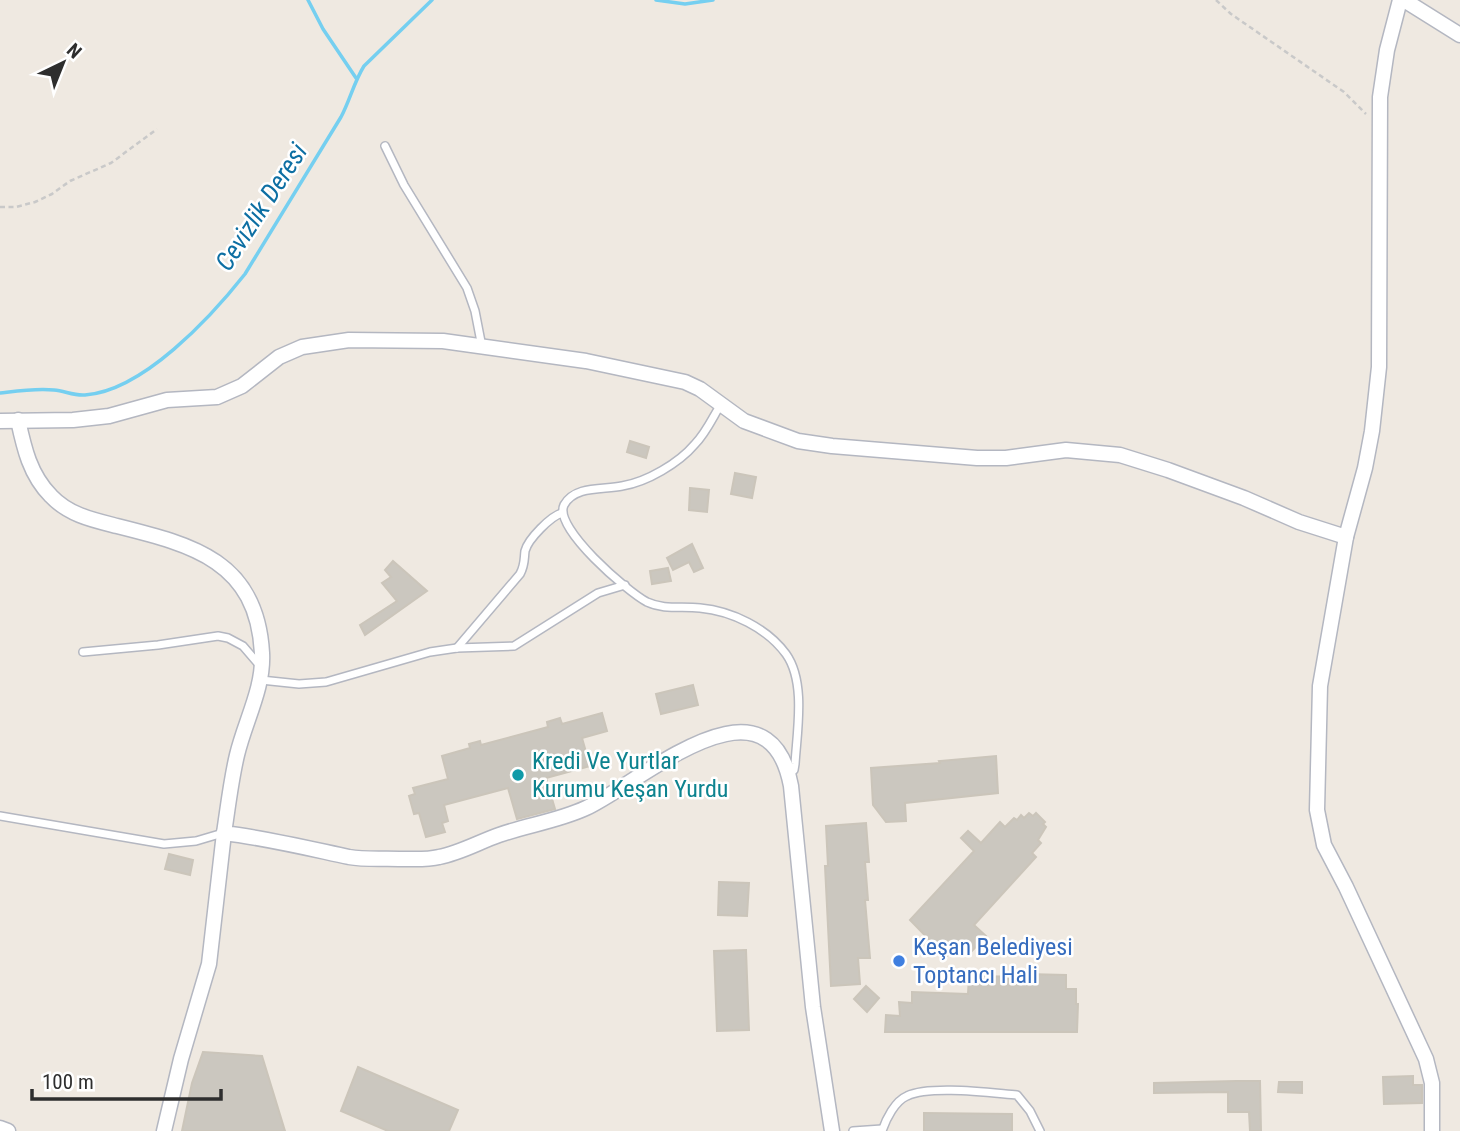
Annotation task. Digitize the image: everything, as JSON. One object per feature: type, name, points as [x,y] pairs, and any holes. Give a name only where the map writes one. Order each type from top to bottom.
[{"type":"street","points":[[1432,1131],[1432,1083],[1426,1059],[1324,845],[1318,822],[1320,686],[1346,537],[1365,468],[1377,397],[1381,97],[1383,72],[1402,0],[1460,35]]},
{"type":"street","points":[[0,421],[73,420],[108,416],[167,400],[217,397],[242,386],[279,357],[302,347],[349,340],[443,341],[586,361],[692,385],[744,421],[798,441],[977,458],[1006,458],[1066,450],[1120,455],[1168,470],[1299,522],[1346,537]]},
{"type":"street","points":[[18,420],[27,460],[51,497],[68,510],[87,519],[162,537],[208,555],[236,578],[246,592],[257,620],[261,674],[237,755],[224,833],[209,964],[181,1059],[164,1131]]},
{"type":"street","points":[[224,833],[270,839],[362,858],[438,858],[583,809],[675,754],[713,737],[734,733],[761,737],[775,746],[782,755],[789,774],[813,1007],[832,1131]]},
{"type":"street","points":[[0,1128],[8,1131]]},
{"type":"lane","points":[[385,146],[404,185],[467,288],[482,347]]},
{"type":"lane","points":[[457,648],[520,574],[528,544],[551,519],[562,513],[565,504],[574,496],[591,489],[621,487],[669,466],[697,443],[722,404]]},
{"type":"lane","points":[[562,513],[572,534],[639,597],[658,606],[710,610],[736,617],[761,631],[780,647],[792,664],[798,684],[795,764],[794,770],[789,774]]},
{"type":"lane","points":[[83,652],[218,636],[243,646],[261,674],[299,684],[326,682],[411,656],[457,648],[514,646],[598,593],[625,585]]},
{"type":"lane","points":[[0,816],[164,844],[196,841],[224,833]]},
{"type":"lane","points":[[853,1131],[882,1130],[895,1107],[906,1096],[944,1090],[1017,1095],[1030,1111],[1040,1131]]},
{"type":"path","points":[[1216,0],[1231,14],[1344,92],[1381,128]]},
{"type":"path","points":[[0,207],[16,207],[52,194],[70,180],[111,163],[157,129]]},
{"type":"building","points":[[630,441],[649,447],[646,458],[627,452]]},
{"type":"building","points":[[735,473],[756,477],[752,498],[731,494]]},
{"type":"building","points":[[690,488],[709,490],[707,512],[689,510]]},
{"type":"building","points":[[692,544],[703,568],[694,572],[689,562],[673,570],[667,558]]},
{"type":"building","points":[[393,561],[427,591],[365,635],[360,625],[397,601],[382,583],[391,577],[385,570]]},
{"type":"building","points":[[668,568],[671,581],[652,584],[650,571]]},
{"type":"building","points":[[693,685],[698,705],[661,714],[656,694]]},
{"type":"building","name":"Kredi Ve Yurtlar Kurumu Keşan Yurdu","points":[[602,713],[607,731],[582,738],[590,766],[546,778],[555,809],[517,819],[508,788],[444,805],[448,821],[442,823],[445,832],[426,837],[419,813],[414,814],[409,796],[415,794],[413,788],[448,779],[442,756],[470,748],[469,744],[480,741],[481,745],[548,727],[547,722],[560,718],[562,724]]},
{"type":"building","points":[[996,756],[998,793],[905,803],[906,821],[886,822],[873,805],[871,768]]},
{"type":"building","points":[[1029,813],[1033,816],[1036,813],[1046,827],[1038,840],[1041,843],[1032,853],[1036,857],[974,925],[986,936],[968,955],[957,945],[946,957],[910,920],[974,851],[961,838],[968,831],[981,843],[1000,822],[1005,827],[1014,818],[1017,820],[1021,815],[1024,818]]},
{"type":"building","points":[[866,823],[869,862],[865,862],[868,900],[865,900],[870,958],[858,958],[860,984],[831,986],[825,866],[828,866],[826,826]]},
{"type":"building","points":[[169,854],[193,860],[190,875],[165,869]]},
{"type":"building","points":[[719,882],[749,883],[747,916],[718,915]]},
{"type":"building","points":[[746,950],[749,1030],[717,1031],[714,951]]},
{"type":"building","points":[[1026,974],[1066,975],[1066,989],[1076,989],[1077,1032],[885,1032],[886,1015],[900,1016],[899,1002],[912,1003],[912,992],[968,994],[969,976],[1026,977]]},
{"type":"building","points":[[866,986],[879,998],[867,1012],[854,999]]},
{"type":"building","points":[[203,1052],[262,1056],[285,1131],[182,1131],[192,1083]]},
{"type":"building","points":[[358,1067],[458,1110],[449,1131],[388,1131],[341,1111]]},
{"type":"building","points":[[1413,1076],[1413,1085],[1422,1085],[1422,1103],[1384,1104],[1383,1077]]},
{"type":"building","points":[[1260,1081],[1261,1131],[1250,1131],[1249,1112],[1228,1112],[1228,1092],[1154,1093],[1154,1083]]},
{"type":"building","points":[[1279,1082],[1302,1082],[1302,1093],[1278,1092]]},
{"type":"building","points":[[924,1113],[1012,1114],[1012,1131],[924,1131]]},
{"type":"waterway","points":[[308,0],[323,29],[356,78]]},
{"type":"waterway","name":"Cevizlik Deresi","points":[[0,393],[47,389],[85,395],[107,390],[152,366],[195,330],[245,274],[341,117],[364,66],[432,0]]},
{"type":"waterway","name":"Cevizlik Deresi","points":[[656,0],[685,4],[713,0]]},
{"type":"place","name":"Kredi Ve Yurtlar Kurumu Keşan Yurdu","points":[[518,775]]},
{"type":"place","name":"Keşan Belediyesi Toptancı Hali","points":[[899,961]]}]
